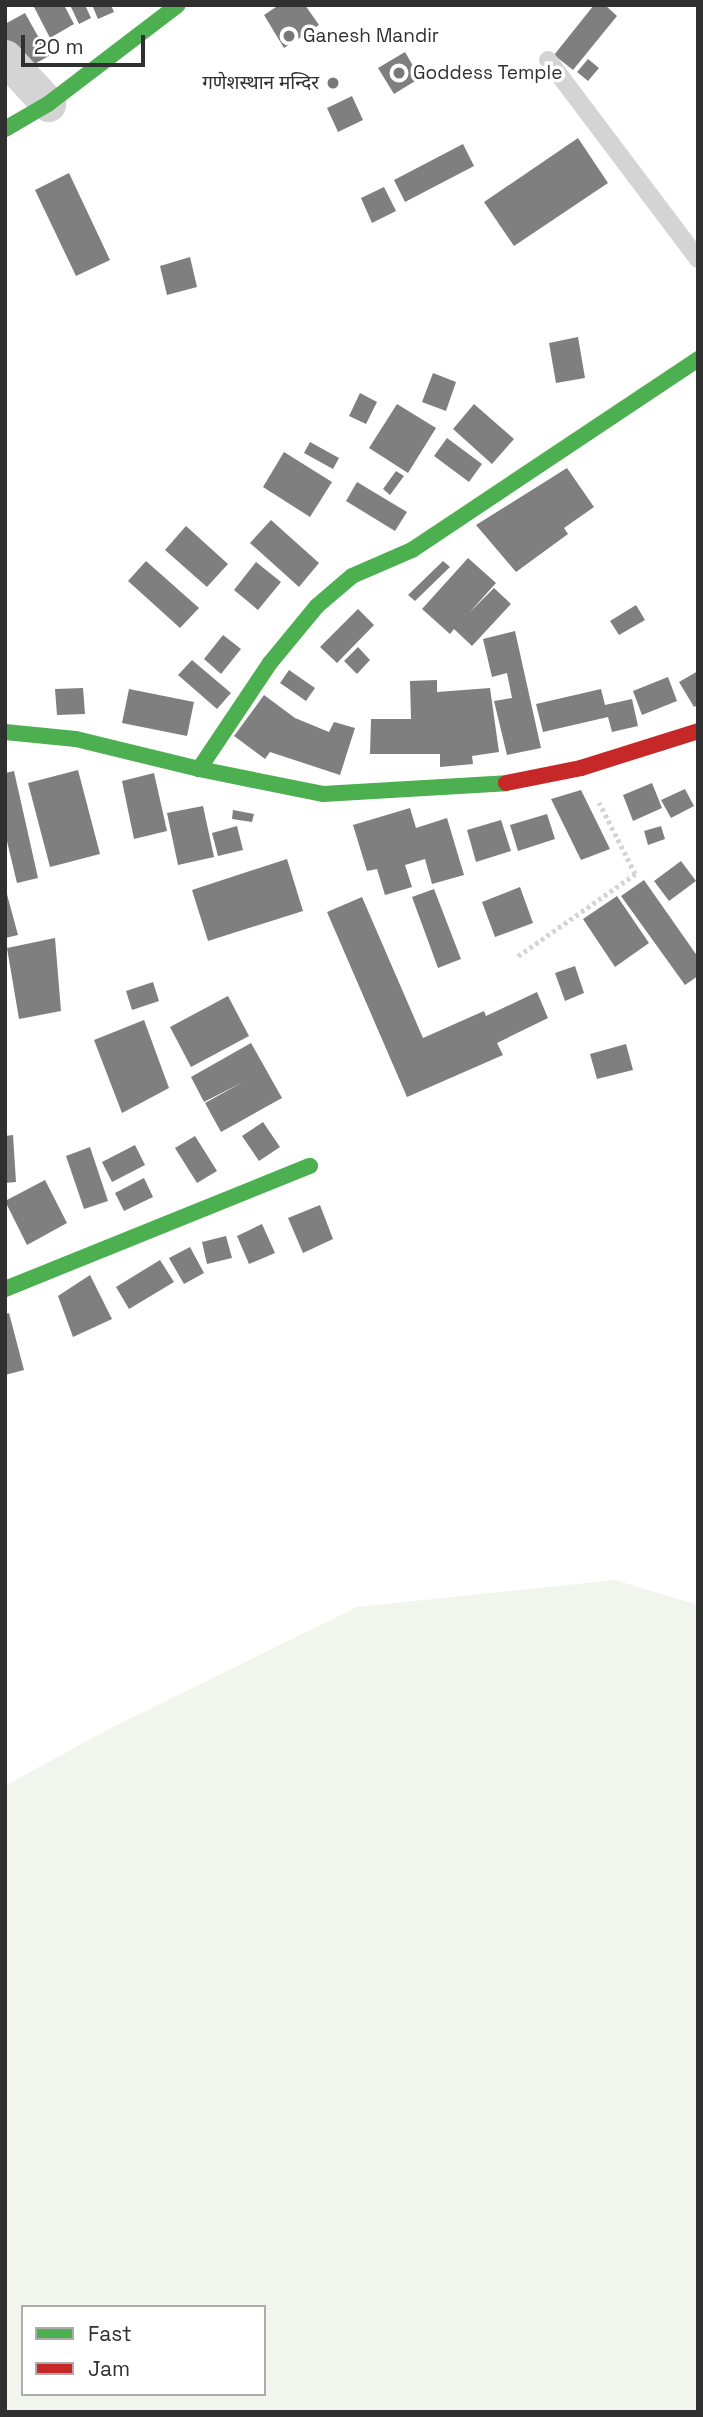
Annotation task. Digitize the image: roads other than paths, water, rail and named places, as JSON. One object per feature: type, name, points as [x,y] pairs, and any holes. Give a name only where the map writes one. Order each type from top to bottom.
[{"type":"street","points":[[5,129],[48,104],[178,5]]},
{"type":"street","points":[[5,57],[48,104]]},
{"type":"street","points":[[199,769],[270,663],[317,606],[352,576],[412,550],[698,359]]},
{"type":"street","points":[[5,732],[76,739],[199,769],[323,794],[522,782],[581,768],[698,731]]},
{"type":"street","points":[[5,1289],[310,1166]]},
{"type":"lane","points":[[548,60],[698,259]]},
{"type":"place","name":"Ganesh Mandir","points":[[289,36]]},
{"type":"place","name":"Goddess Temple","points":[[399,73]]},
{"type":"place","name":"गणेशस्थान मन्दिर","points":[[333,83]]}]
